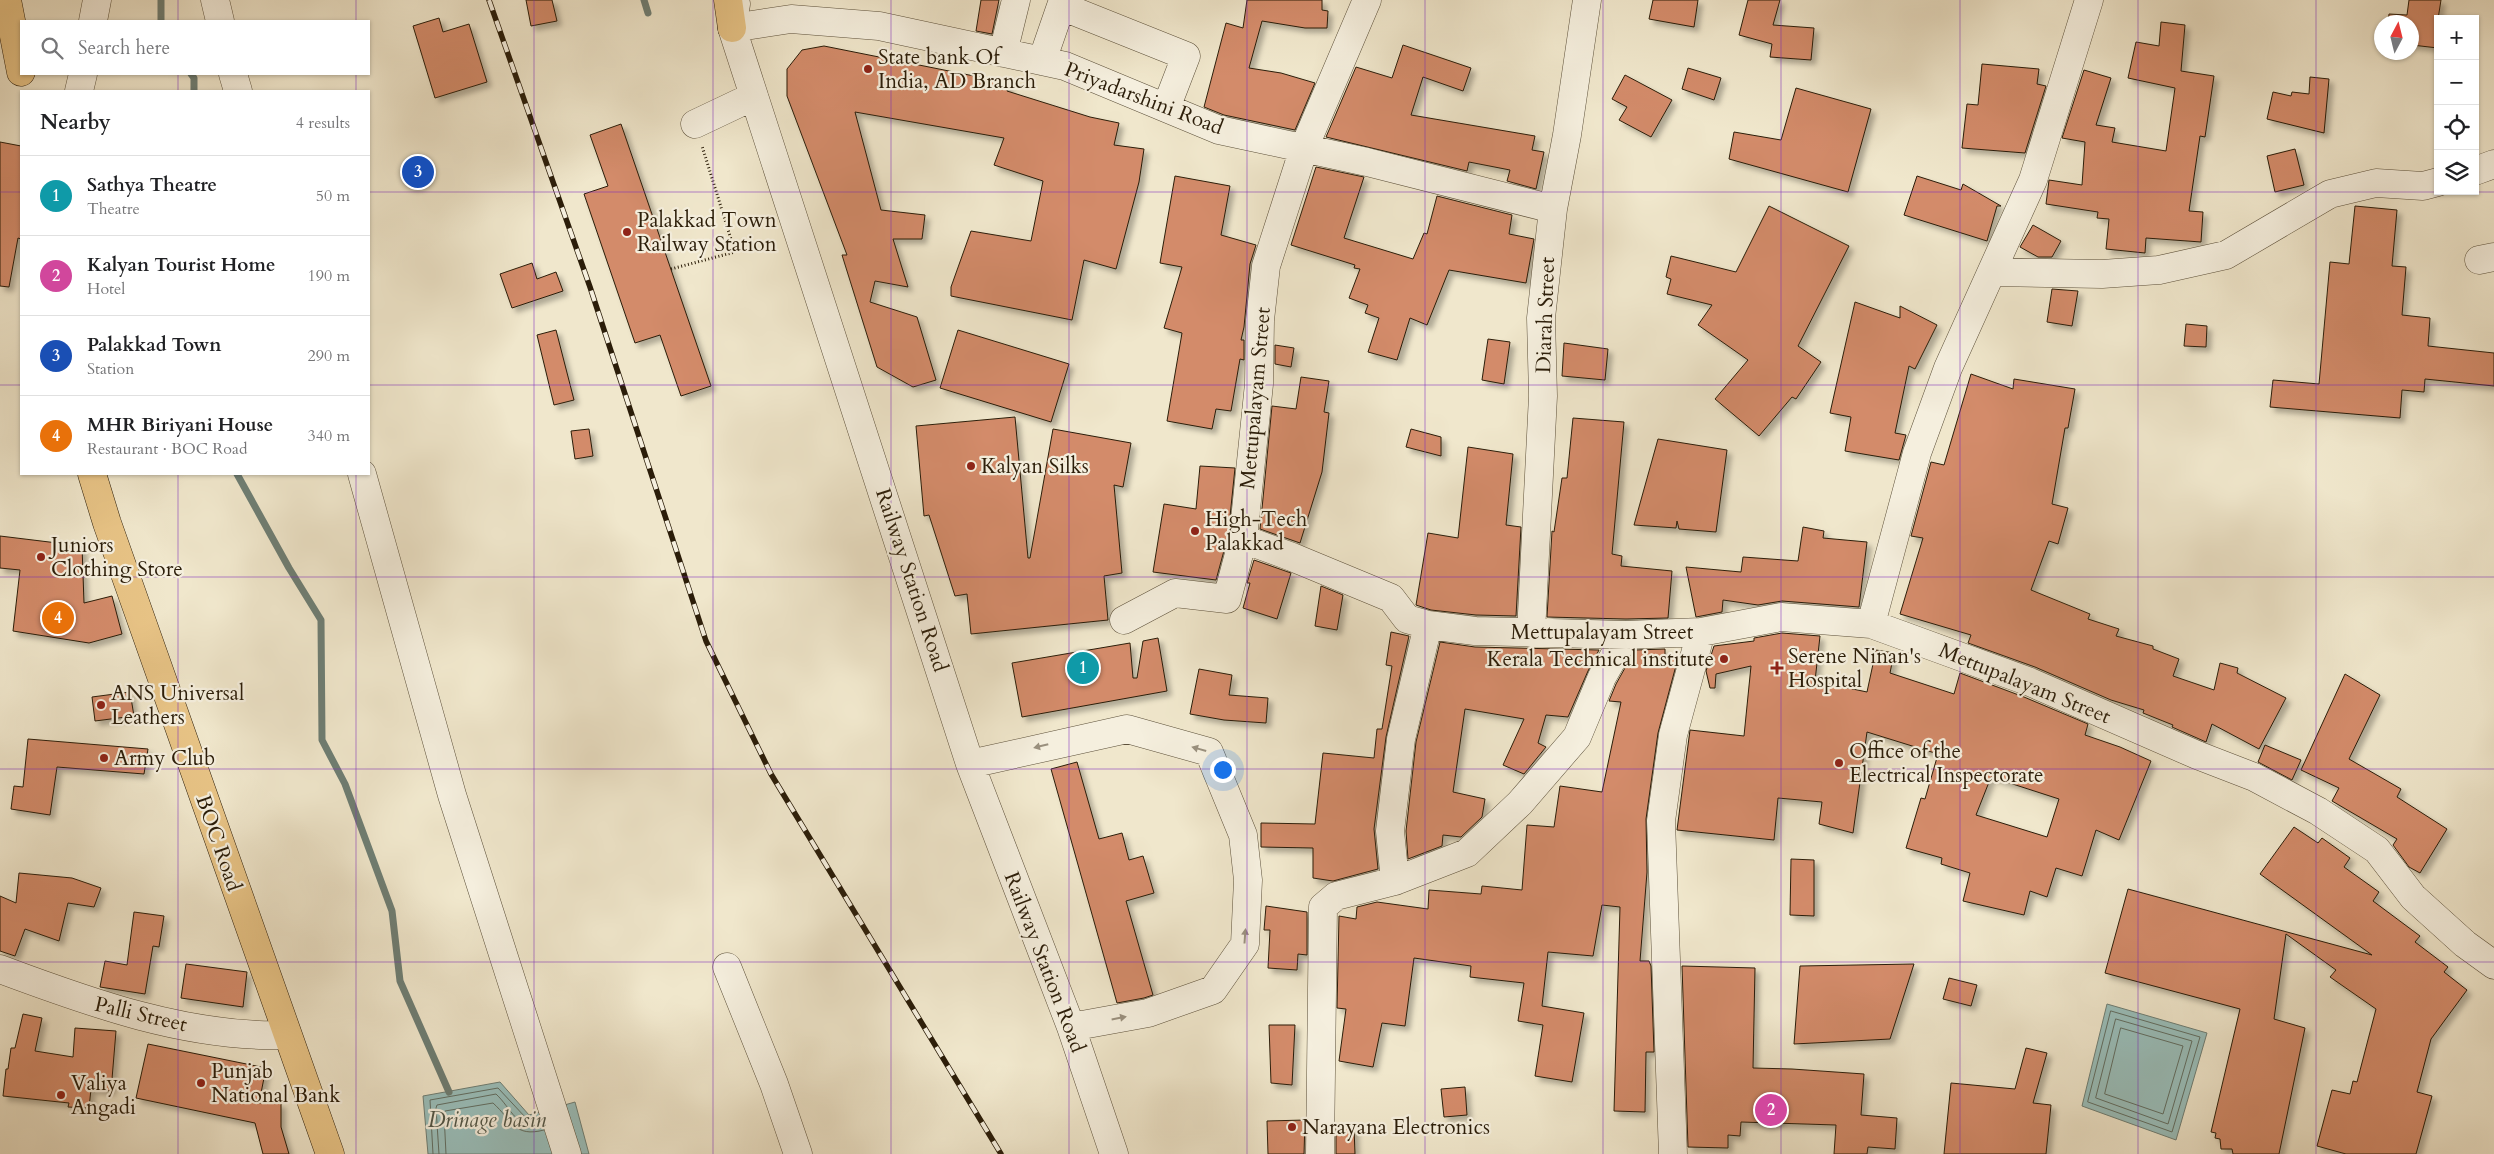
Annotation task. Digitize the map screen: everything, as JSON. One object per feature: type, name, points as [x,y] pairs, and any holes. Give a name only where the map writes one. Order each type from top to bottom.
[{"type":"main road","points":[[7,0],[20,68]]},
{"type":"main road","points":[[728,0],[732,28]]},
{"type":"main road","points":[[21,75],[25,90]]},
{"type":"main road","name":"BOC Road","points":[[92,475],[106,523],[286,1035],[330,1154]]},
{"type":"street","points":[[93,20],[97,0]]},
{"type":"street","points":[[215,0],[220,20]]},
{"type":"street","name":"Railway Station Road","points":[[737,0],[732,28],[970,764],[1071,1027],[1114,1154]]},
{"type":"street","points":[[1003,53],[1016,0]]},
{"type":"street","name":"Mettupalayam Street","points":[[1367,0],[1304,148],[1266,266],[1260,320],[1259,384],[1243,540],[1292,557],[1391,598],[1407,619],[1428,625],[1475,631],[1626,635],[1701,632],[1781,617],[1871,624],[2030,682],[2197,755],[2254,777],[2318,811],[2378,850],[2413,897],[2465,944],[2494,965]]},
{"type":"street","name":"Diarah Street","points":[[1531,633],[1542,396],[1541,318],[1553,209],[1567,135],[1587,0]]},
{"type":"street","points":[[1871,624],[1917,453],[1948,368],[2033,180],[2089,0]]},
{"type":"street","points":[[1042,61],[1061,6],[1186,56],[1166,108]]},
{"type":"street","name":"Priyadarshini Road","points":[[732,28],[792,19],[879,26],[1065,66],[1219,130],[1367,162],[1553,209]]},
{"type":"street","points":[[80,90],[83,75]]},
{"type":"street","points":[[233,75],[238,90]]},
{"type":"street","points":[[695,124],[754,96]]},
{"type":"street","points":[[2479,170],[2494,164]]},
{"type":"street","points":[[1992,272],[2102,274],[2159,270],[2226,256],[2330,194],[2376,183],[2423,186],[2434,183]]},
{"type":"street","points":[[362,475],[452,795],[567,1154]]},
{"type":"street","points":[[1124,620],[1175,593],[1227,599],[1243,540]]},
{"type":"street","points":[[1395,881],[1390,830],[1402,739],[1428,625]]},
{"type":"street","points":[[1673,1154],[1661,821],[1673,735],[1701,632]]},
{"type":"street","points":[[1320,1154],[1323,907],[1336,896],[1395,881],[1467,853],[1520,803],[1577,737],[1602,677],[1626,635]]},
{"type":"street","points":[[970,764],[1127,729],[1209,752],[1243,836],[1248,880],[1245,944],[1213,990],[1148,1012],[1071,1027]]},
{"type":"street","points":[[727,967],[774,1084],[798,1154]]},
{"type":"street","name":"Palli Street","points":[[0,969],[81,1000],[167,1022],[250,1036],[286,1035]]},
{"type":"path","points":[[671,269],[734,252],[695,124]]},
{"type":"water","points":[[2107,1004],[2207,1033],[2176,1140],[2082,1106]]},
{"type":"water","name":"Drinage basin","points":[[500,1082],[529,1115],[575,1102],[589,1154],[428,1154],[423,1096]]},
{"type":"building","points":[[526,0],[552,0],[557,21],[531,26]]},
{"type":"building","points":[[981,0],[999,0],[992,34],[976,31]]},
{"type":"building","points":[[1247,0],[1322,0],[1322,10],[1328,11],[1327,28],[1305,28],[1262,21],[1249,68],[1281,73],[1315,83],[1295,130],[1224,115],[1204,107],[1226,23],[1243,28]]},
{"type":"building","points":[[1653,0],[1698,0],[1694,27],[1649,19]]},
{"type":"building","points":[[1748,0],[1780,0],[1773,25],[1814,28],[1811,60],[1770,57],[1772,44],[1739,35]]},
{"type":"building","points":[[2409,0],[2441,0],[2439,15],[2434,15],[2434,48],[2419,46],[2419,15],[2407,15]]},
{"type":"building","points":[[439,18],[443,32],[469,24],[487,82],[435,98],[413,26]]},
{"type":"building","points":[[2161,22],[2185,25],[2181,71],[2214,76],[2205,137],[2200,136],[2189,211],[2203,212],[2201,242],[2146,238],[2145,253],[2106,249],[2109,219],[2097,218],[2098,212],[2046,204],[2049,180],[2082,185],[2085,142],[2062,138],[2084,70],[2111,78],[2096,125],[2115,128],[2112,142],[2166,151],[2175,88],[2128,78],[2136,42],[2159,46]]},
{"type":"building","points":[[1403,45],[1471,68],[1463,91],[1423,77],[1411,115],[1535,136],[1532,150],[1544,152],[1536,189],[1507,181],[1510,170],[1469,162],[1467,171],[1326,137],[1356,67],[1392,78]]},
{"type":"building","points":[[824,46],[1009,83],[1007,91],[1090,117],[1119,123],[1114,145],[1144,149],[1139,182],[1116,269],[1084,260],[1072,320],[951,296],[951,287],[971,231],[1031,241],[1043,181],[994,165],[1004,138],[855,112],[881,210],[925,215],[922,239],[893,239],[908,287],[875,281],[870,302],[917,317],[936,380],[913,387],[877,367],[842,255],[847,255],[787,96],[787,69],[802,50]]},
{"type":"building","points":[[1982,64],[2039,69],[2037,84],[2046,86],[2025,153],[1962,148],[1967,104],[1978,105]]},
{"type":"building","points":[[1688,68],[1721,78],[1714,100],[1682,89]]},
{"type":"building","points":[[1625,75],[1672,100],[1651,137],[1619,120],[1627,107],[1612,99]]},
{"type":"building","points":[[2310,77],[2329,79],[2324,133],[2267,119],[2273,92],[2291,96],[2292,92],[2309,94]]},
{"type":"building","points":[[1796,88],[1871,109],[1848,192],[1729,159],[1734,132],[1781,140]]},
{"type":"building","name":"Palakkad Town Railway Station","points":[[621,124],[711,386],[681,396],[660,335],[635,343],[584,194],[608,186],[590,135]]},
{"type":"building","points":[[0,142],[20,146],[20,239],[18,238],[9,287],[0,286]]},
{"type":"building","points":[[2295,149],[2304,185],[2275,192],[2267,156]]},
{"type":"building","points":[[1316,167],[1364,177],[1344,238],[1413,259],[1424,233],[1427,234],[1437,196],[1512,215],[1509,234],[1534,239],[1526,283],[1449,270],[1427,325],[1410,318],[1397,360],[1368,352],[1379,318],[1365,313],[1368,305],[1349,298],[1360,269],[1354,268],[1355,265],[1291,245]]},
{"type":"building","points":[[1175,176],[1230,186],[1221,235],[1256,245],[1250,264],[1241,340],[1244,340],[1244,360],[1240,359],[1231,411],[1216,409],[1212,429],[1167,421],[1182,333],[1164,328],[1182,267],[1160,263]]},
{"type":"building","points":[[1917,176],[1961,190],[1963,184],[2001,206],[1997,206],[1987,241],[1904,215]]},
{"type":"building","points":[[1769,206],[1849,246],[1798,346],[1821,362],[1796,399],[1792,397],[1759,436],[1715,399],[1748,360],[1698,325],[1712,305],[1667,294],[1671,279],[1666,277],[1671,256],[1736,272]]},
{"type":"building","points":[[2355,206],[2397,210],[2392,266],[2406,267],[2402,315],[2430,318],[2428,346],[2494,353],[2494,386],[2425,379],[2424,392],[2402,390],[2400,418],[2270,407],[2273,380],[2319,384],[2330,262],[2349,264]]},
{"type":"building","points":[[2033,225],[2061,241],[2052,257],[2038,257],[2020,247]]},
{"type":"building","points":[[532,263],[537,279],[556,272],[563,291],[512,308],[500,274]]},
{"type":"building","points":[[2052,289],[2078,291],[2072,326],[2047,322]]},
{"type":"building","points":[[1855,302],[1900,318],[1900,306],[1937,325],[1915,369],[1909,366],[1895,433],[1906,435],[1899,460],[1845,451],[1851,417],[1830,413]]},
{"type":"building","points":[[2186,324],[2207,326],[2206,347],[2184,346]]},
{"type":"building","points":[[556,330],[574,400],[554,405],[537,335]]},
{"type":"building","points":[[958,330],[1069,364],[1051,422],[940,388]]},
{"type":"building","points":[[1488,339],[1510,342],[1504,384],[1482,380]]},
{"type":"building","points":[[1564,343],[1608,349],[1605,380],[1562,376]]},
{"type":"building","points":[[1275,345],[1294,348],[1291,367],[1275,364]]},
{"type":"building","points":[[1971,374],[2013,389],[2014,379],[2075,389],[2068,428],[2065,428],[2052,504],[2068,508],[2058,544],[2049,541],[2031,590],[2090,614],[2088,619],[2119,629],[2116,636],[2153,646],[2153,649],[2179,659],[2173,676],[2214,690],[2220,663],[2238,668],[2237,673],[2286,698],[2259,749],[2212,724],[2206,742],[2172,727],[2173,725],[2143,713],[2144,710],[2111,700],[2035,667],[1968,643],[1971,635],[1900,614],[1923,538],[1911,536],[1931,462],[1944,465]]},
{"type":"building","points":[[1301,377],[1329,381],[1324,412],[1329,413],[1322,472],[1300,543],[1260,529],[1272,406],[1296,409]]},
{"type":"building","points":[[1015,417],[1028,558],[1030,558],[1053,429],[1131,443],[1123,487],[1114,485],[1122,573],[1104,576],[1108,620],[971,634],[967,594],[955,596],[929,515],[924,516],[916,426]]},
{"type":"building","points":[[1573,418],[1624,422],[1612,554],[1622,556],[1621,566],[1672,571],[1668,618],[1547,617],[1552,531],[1554,532],[1562,478],[1567,478]]},
{"type":"building","points":[[589,429],[593,456],[575,459],[571,431]]},
{"type":"building","points":[[1411,429],[1441,437],[1441,456],[1406,447]]},
{"type":"building","points":[[1658,439],[1727,450],[1716,532],[1679,529],[1677,521],[1676,528],[1634,525]]},
{"type":"building","points":[[1468,447],[1513,454],[1506,525],[1521,527],[1516,616],[1476,615],[1431,610],[1416,605],[1428,533],[1458,538]]},
{"type":"building","name":"High-Tech Palakkad","points":[[1200,466],[1235,468],[1228,536],[1216,580],[1153,572],[1164,504],[1196,509]]},
{"type":"building","points":[[1803,527],[1824,531],[1823,538],[1867,542],[1859,607],[1782,601],[1758,605],[1723,600],[1722,612],[1696,617],[1686,567],[1741,572],[1743,557],[1798,561]]},
{"type":"building","points":[[0,536],[82,546],[84,603],[112,596],[122,634],[89,643],[13,631],[20,570],[0,568]]},
{"type":"building","points":[[1254,560],[1291,573],[1277,619],[1243,608],[1250,583],[1247,583]]},
{"type":"building","points":[[1321,586],[1343,595],[1337,630],[1315,626]]},
{"type":"building","points":[[1391,632],[1409,636],[1386,737],[1374,829],[1378,869],[1333,881],[1313,878],[1313,848],[1261,847],[1261,823],[1315,824],[1323,753],[1374,758],[1377,729],[1382,729],[1392,666],[1386,665]]},
{"type":"building","points":[[1782,633],[1820,636],[1815,681],[1867,692],[1876,650],[1894,653],[1890,673],[1954,694],[1960,673],[2088,724],[2085,735],[2120,747],[2151,761],[2119,840],[2096,830],[2082,876],[2056,868],[2047,897],[2030,891],[2024,915],[1963,901],[1970,873],[1941,864],[1942,858],[1906,848],[1921,798],[1925,799],[1938,754],[1867,732],[1853,833],[1819,824],[1822,802],[1778,798],[1774,840],[1677,830],[1690,730],[1744,736],[1751,666],[1716,674],[1715,688],[1710,688],[1706,671],[1714,646],[1754,641],[1754,638]],"holes":[[[1991,777],[2059,799],[2047,837],[1976,815]]]},
{"type":"building","points":[[1158,638],[1167,691],[1022,717],[1012,663],[1130,643],[1133,678],[1137,678],[1143,641]]},
{"type":"building","points":[[1440,642],[1475,647],[1599,650],[1568,717],[1546,715],[1538,743],[1546,747],[1524,774],[1503,765],[1524,719],[1465,709],[1453,792],[1485,799],[1482,817],[1461,837],[1443,835],[1442,846],[1408,859],[1406,831],[1416,742]]},
{"type":"building","points":[[1665,649],[1665,655],[1678,658],[1658,733],[1646,819],[1647,872],[1640,961],[1649,961],[1651,966],[1654,1052],[1646,1052],[1645,1112],[1614,1111],[1620,907],[1602,905],[1593,956],[1548,952],[1542,1006],[1584,1013],[1572,1082],[1535,1076],[1543,1025],[1518,1021],[1524,983],[1470,977],[1471,966],[1414,958],[1405,1026],[1382,1023],[1373,1067],[1339,1061],[1346,1009],[1337,1008],[1339,916],[1356,919],[1357,907],[1377,902],[1428,909],[1429,890],[1481,894],[1482,886],[1522,890],[1527,825],[1554,827],[1560,786],[1602,792],[1621,702],[1609,701],[1616,684],[1635,650]]},
{"type":"building","points":[[1199,669],[1232,675],[1229,695],[1268,698],[1266,723],[1224,720],[1190,714]]},
{"type":"building","points":[[2345,674],[2380,695],[2349,759],[2401,789],[2397,797],[2447,829],[2420,873],[2409,867],[2393,845],[2397,839],[2332,801],[2339,788],[2301,770]]},
{"type":"building","points":[[130,692],[134,716],[95,721],[92,697]]},
{"type":"building","points":[[28,739],[148,749],[144,774],[57,767],[50,815],[11,809],[14,786],[23,787]]},
{"type":"building","points":[[2265,745],[2301,760],[2292,780],[2258,762]]},
{"type":"building","points":[[1077,762],[1099,839],[1122,833],[1129,860],[1143,856],[1154,893],[1126,901],[1153,995],[1144,998],[1117,1003],[1051,769]]},
{"type":"building","points":[[2294,827],[2318,843],[2322,838],[2350,858],[2344,867],[2379,892],[2373,901],[2420,936],[2415,942],[2448,967],[2444,972],[2467,990],[2431,1039],[2417,1092],[2432,1096],[2416,1154],[2346,1154],[2317,1146],[2332,1090],[2350,1094],[2353,1081],[2357,1082],[2376,1009],[2330,977],[2336,970],[2286,934],[2274,1019],[2305,1028],[2279,1154],[2233,1154],[2232,1149],[2221,1149],[2220,1139],[2215,1138],[2216,1133],[2211,1132],[2240,1009],[2105,973],[2128,889],[2372,955],[2260,874]]},
{"type":"building","points":[[1791,859],[1814,860],[1814,916],[1790,915]]},
{"type":"building","points":[[19,873],[72,878],[101,888],[94,907],[68,903],[59,941],[25,929],[15,956],[0,951],[0,896],[16,903]]},
{"type":"building","points":[[1266,906],[1307,912],[1307,955],[1298,954],[1297,970],[1268,968],[1270,930],[1264,930]]},
{"type":"building","points":[[134,912],[164,916],[159,947],[153,946],[145,994],[100,987],[105,961],[127,965]]},
{"type":"building","points":[[186,964],[247,972],[243,1007],[181,998]]},
{"type":"building","points":[[1914,964],[1890,1039],[1794,1044],[1800,966]]},
{"type":"building","points":[[1682,966],[1755,968],[1753,1068],[1864,1074],[1861,1115],[1897,1118],[1895,1149],[1868,1147],[1867,1154],[1834,1154],[1836,1125],[1741,1122],[1740,1136],[1728,1135],[1728,1148],[1688,1147]]},
{"type":"building","points":[[1949,978],[1977,985],[1971,1006],[1943,999]]},
{"type":"building","points":[[23,1014],[42,1018],[35,1051],[73,1057],[75,1028],[116,1031],[111,1091],[91,1089],[89,1108],[68,1107],[69,1103],[3,1096],[11,1048],[15,1048]]},
{"type":"building","points":[[1269,1025],[1295,1025],[1292,1085],[1271,1083]]},
{"type":"building","name":"Punjab National Bank","points":[[148,1044],[266,1068],[259,1103],[281,1103],[281,1127],[289,1154],[263,1154],[255,1123],[136,1098]]},
{"type":"building","points":[[2026,1048],[2047,1053],[2033,1103],[2051,1105],[2046,1154],[1944,1154],[1951,1083],[2015,1089]]},
{"type":"building","points":[[1465,1087],[1467,1115],[1444,1117],[1441,1089]]},
{"type":"building","points":[[1305,1120],[1304,1154],[1268,1154],[1267,1121]]},
{"type":"building","points":[[1354,1127],[1355,1154],[1336,1154],[1336,1128]]},
{"type":"waterway","points":[[161,0],[161,20]]},
{"type":"waterway","points":[[644,0],[648,13]]},
{"type":"waterway","points":[[192,75],[194,78],[194,90]]},
{"type":"waterway","points":[[238,475],[289,568],[321,620],[322,740],[345,784],[392,911],[400,981],[449,1092]]},
{"type":"railway","points":[[489,0],[590,287],[706,641],[771,774],[1001,1154]]},
{"type":"place","name":"State bank Of India, AD Branch","points":[[868,69]]},
{"type":"place","name":"Palakkad Town","points":[[418,172]]},
{"type":"place","name":"Palakkad Town Railway Station","points":[[627,232]]},
{"type":"place","name":"Kalyan Silks","points":[[971,466]]},
{"type":"place","name":"High-Tech Palakkad","points":[[1195,531]]},
{"type":"place","name":"Juniors Clothing Store","points":[[41,557]]},
{"type":"place","name":"MHR Biriyani House","points":[[58,618]]},
{"type":"place","name":"Kerala Technical institute","points":[[1724,659]]},
{"type":"place","name":"Sathya Theatre","points":[[1083,668]]},
{"type":"place","name":"Serene Ninan's Hospital","points":[[1777,668]]},
{"type":"place","name":"ANS Universal Leathers","points":[[101,705]]},
{"type":"place","name":"Army Club","points":[[104,758]]},
{"type":"place","name":"Office of the Electrical Inspectorate","points":[[1839,763]]},
{"type":"place","name":"Punjab National Bank","points":[[201,1083]]},
{"type":"place","name":"Valiya Angadi","points":[[61,1095]]},
{"type":"place","name":"Kalyan Tourist Home","points":[[1771,1110]]},
{"type":"place","name":"Narayana Electronics","points":[[1292,1127]]}]
